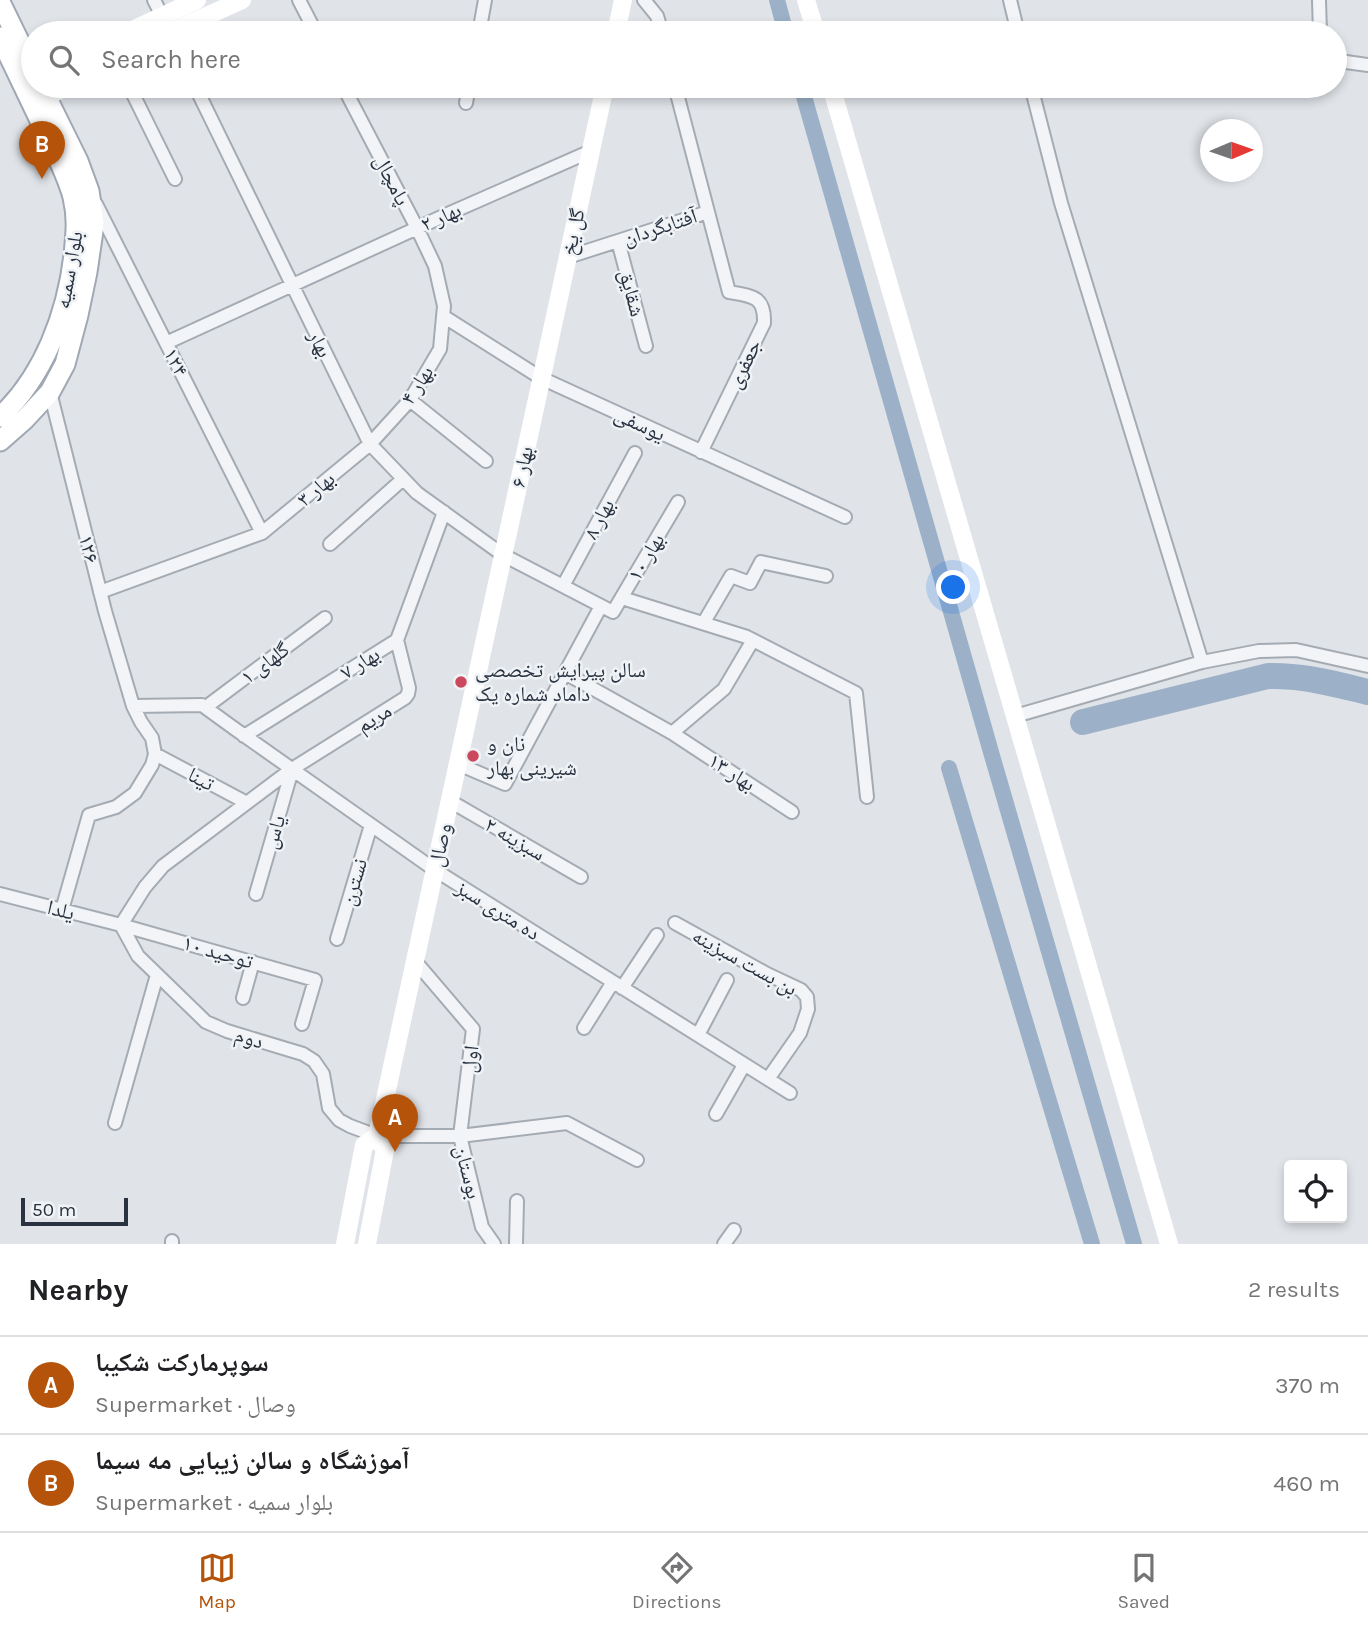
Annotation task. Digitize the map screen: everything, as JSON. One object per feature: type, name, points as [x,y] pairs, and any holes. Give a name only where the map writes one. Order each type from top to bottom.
[{"type":"main road","points":[[141,21],[158,8],[197,0]]},
{"type":"main road","points":[[196,21],[242,0]]},
{"type":"main road","points":[[619,21],[624,0]]},
{"type":"main road","points":[[806,0],[812,21]]},
{"type":"main road","name":"بلوار سمیه","points":[[0,2],[21,52]]},
{"type":"main road","name":"بلوار سمیه","points":[[0,37],[21,66]]},
{"type":"main road","name":"بلوار سمیه","points":[[0,417],[12,406],[52,342],[72,271],[78,222],[73,196],[39,98]]},
{"type":"main road","name":"بلوار سمیه","points":[[0,441],[25,419],[50,391],[65,363],[87,272],[94,224],[89,191],[78,161],[42,98]]},
{"type":"main road","name":"گل یخ","points":[[541,378],[602,98]]},
{"type":"main road","points":[[835,98],[1169,1244]]},
{"type":"main road","name":"بهار ۶","points":[[503,555],[541,378]]},
{"type":"main road","name":"وصال","points":[[367,1244],[385,1150],[377,1136],[503,555]]},
{"type":"main road","name":"وصال","points":[[345,1244],[364,1144],[377,1136]]},
{"type":"street","points":[[299,0],[310,21]]},
{"type":"street","points":[[481,21],[485,0]]},
{"type":"street","points":[[644,0],[658,21]]},
{"type":"street","points":[[1010,0],[1015,21]]},
{"type":"street","points":[[1319,0],[1320,21]]},
{"type":"street","points":[[1347,62],[1368,65]]},
{"type":"street","points":[[135,98],[175,179]]},
{"type":"street","name":"بهار","points":[[201,98],[370,444],[417,493],[503,555],[607,609]]},
{"type":"street","name":"پامچال","points":[[349,98],[435,266],[444,306],[443,316]]},
{"type":"street","points":[[466,103],[467,98]]},
{"type":"street","name":"آفتابگردان","points":[[568,257],[708,212],[678,98]]},
{"type":"street","points":[[1034,98],[1061,203],[1202,662]]},
{"type":"street","name":"بهار ۲","points":[[166,343],[591,150]]},
{"type":"street","name":"۱۲۴","points":[[89,191],[262,533]]},
{"type":"street","name":"جعفری","points":[[701,452],[764,323],[763,308],[759,301],[753,296],[729,292],[708,212]]},
{"type":"street","name":"شقایق","points":[[618,241],[646,346]]},
{"type":"street","name":"یوسفی","points":[[443,316],[541,378],[845,517]]},
{"type":"street","name":"بهار ۴","points":[[370,444],[410,401],[440,349],[443,316]]},
{"type":"street","name":"۱۲۶","points":[[50,391],[100,592],[133,706],[152,738],[155,754]]},
{"type":"street","points":[[410,401],[486,461]]},
{"type":"street","name":"بهار ۳","points":[[100,592],[262,533],[370,444]]},
{"type":"street","name":"بهار ۸","points":[[563,586],[635,453]]},
{"type":"street","points":[[330,544],[403,479]]},
{"type":"street","name":"بهار ۱۰","points":[[458,764],[505,784],[565,673],[607,609],[622,598],[678,502]]},
{"type":"street","name":"بهار ۷","points":[[244,736],[397,640],[444,512]]},
{"type":"street","points":[[704,622],[731,576],[750,583],[761,562],[825,576]]},
{"type":"street","points":[[622,598],[704,622],[753,640],[856,693],[867,797]]},
{"type":"street","name":"گلهای ۱","points":[[206,707],[325,618]]},
{"type":"street","name":"مریم","points":[[121,925],[145,887],[163,866],[292,769],[405,698],[409,688],[397,640]]},
{"type":"street","points":[[672,733],[724,689],[753,640]]},
{"type":"street","points":[[1015,716],[1202,662],[1259,651],[1296,650],[1368,666]]},
{"type":"street","name":"بهار ۱۳","points":[[565,673],[672,733],[792,811]]},
{"type":"street","points":[[133,706],[206,707]]},
{"type":"street","name":"ده متری سبز","points":[[206,707],[435,870],[790,1093]]},
{"type":"street","points":[[62,911],[89,815],[116,807],[135,793],[152,765],[155,754]]},
{"type":"street","name":"تینا","points":[[155,754],[247,803]]},
{"type":"street","name":"یاس","points":[[256,894],[292,769]]},
{"type":"street","name":"سبزینه ۲","points":[[450,801],[581,877]]},
{"type":"street","name":"نسترن","points":[[337,939],[371,825]]},
{"type":"street","name":"یلدا","points":[[0,896],[121,925]]},
{"type":"street","name":"بن بست سبزینه","points":[[675,923],[801,990],[807,997],[808,1009],[800,1033],[768,1079]]},
{"type":"street","name":"توحید ۱۰","points":[[121,925],[315,979],[302,1024]]},
{"type":"street","name":"دوم","points":[[121,925],[138,957],[206,1022],[303,1054],[314,1061],[323,1074],[329,1108],[339,1120],[377,1136]]},
{"type":"street","points":[[583,1028],[657,935]]},
{"type":"street","name":"اول","points":[[415,961],[473,1029],[460,1136]]},
{"type":"street","points":[[243,998],[253,962]]},
{"type":"street","points":[[114,1123],[157,975]]},
{"type":"street","points":[[698,1035],[727,980]]},
{"type":"street","points":[[716,1114],[744,1065]]},
{"type":"street","points":[[460,1136],[568,1123],[637,1160]]},
{"type":"street","name":"بوستان","points":[[377,1136],[460,1136],[481,1227],[494,1244]]},
{"type":"street","points":[[516,1244],[517,1201]]},
{"type":"street","points":[[724,1244],[734,1230]]},
{"type":"waterway","points":[[777,0],[783,21]]},
{"type":"waterway","points":[[804,98],[1134,1244]]},
{"type":"waterway","points":[[1083,722],[1268,676],[1306,679],[1368,692]]},
{"type":"waterway","points":[[949,768],[1092,1244]]},
{"type":"place","name":"آموزشگاه و سالن زیبایی مه سیما","points":[[42,179]]},
{"type":"place","name":"سالن پیرایش تخصصی داماد شماره یک","points":[[461,682]]},
{"type":"place","name":"نان و شیرینی بهار","points":[[473,756]]},
{"type":"place","name":"سوپرمارکت شکیبا","points":[[395,1152]]}]
